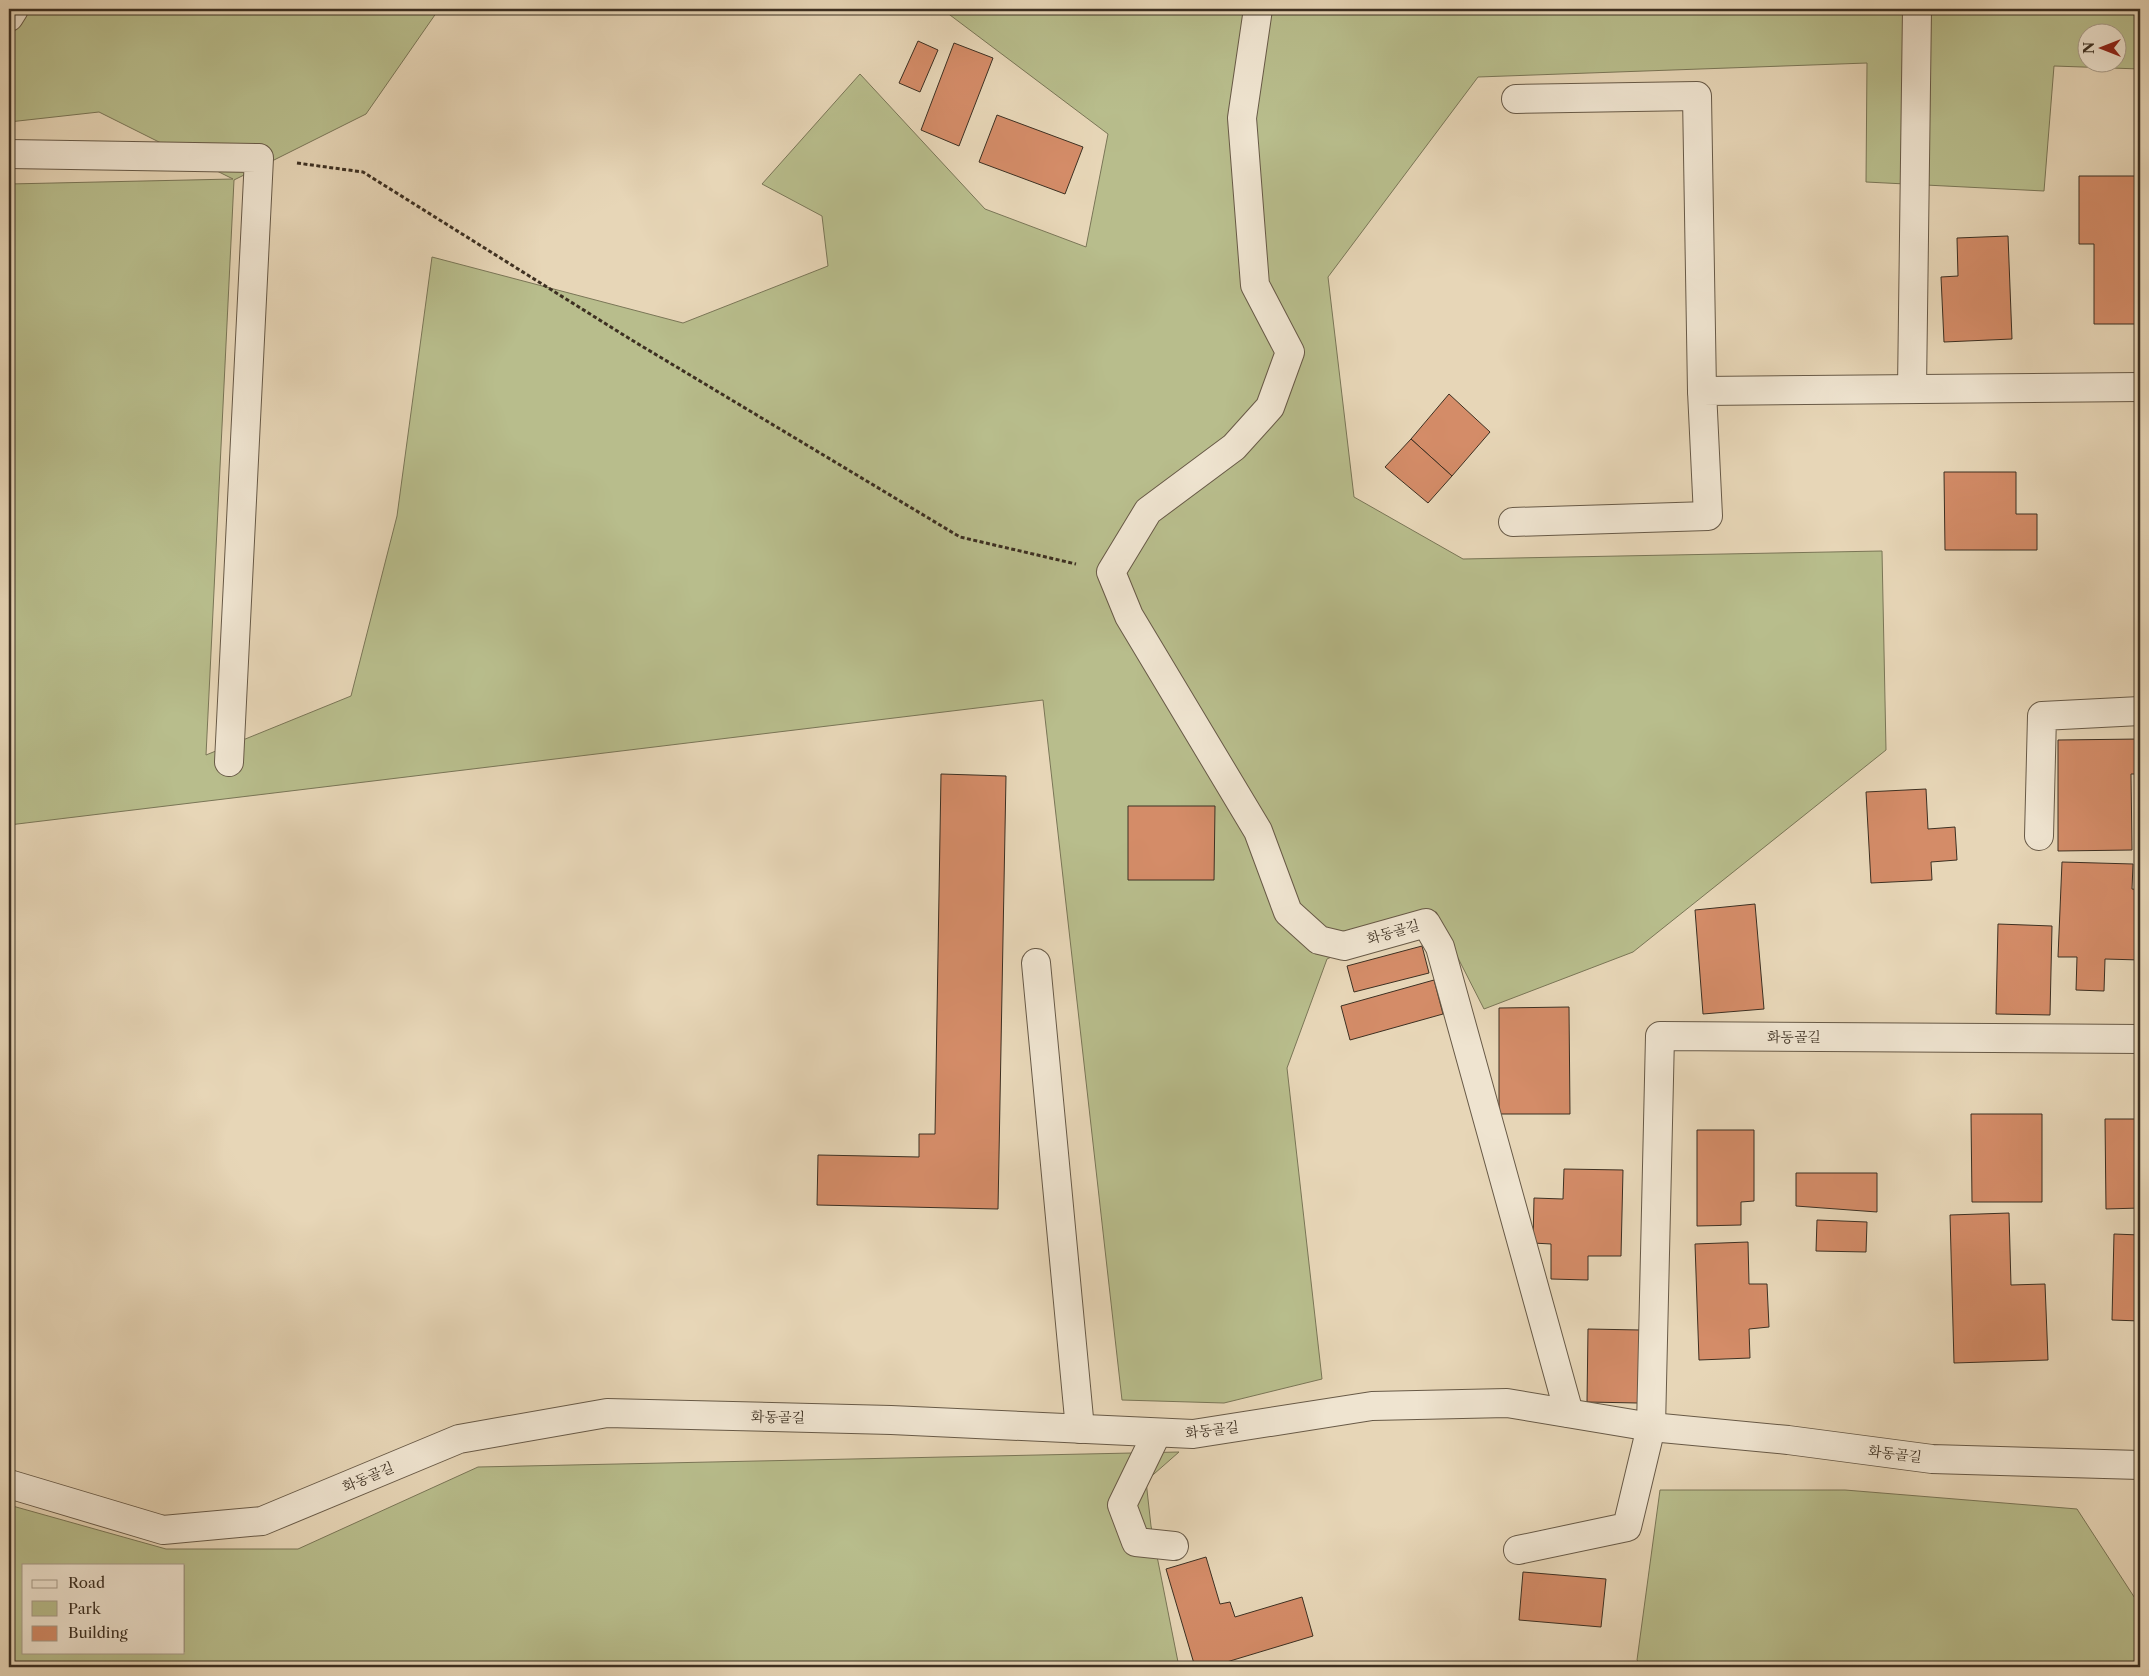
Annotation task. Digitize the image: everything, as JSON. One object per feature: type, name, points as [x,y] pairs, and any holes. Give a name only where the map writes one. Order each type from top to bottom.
[{"type":"street","points":[[9,17],[14,9]]},
{"type":"street","points":[[1111,572],[1148,511],[1234,447],[1270,407],[1290,352],[1255,285],[1242,118],[1258,9]]},
{"type":"street","points":[[1912,389],[1917,9]]},
{"type":"street","points":[[1513,522],[1708,516],[1702,391],[1697,96],[1516,99]]},
{"type":"street","points":[[9,154],[259,158],[229,762]]},
{"type":"street","points":[[1702,391],[2140,387]]},
{"type":"street","name":"화동골길","points":[[1111,572],[1129,616],[1258,831],[1288,912],[1319,940],[1344,946],[1426,923],[1440,947],[1570,1413]]},
{"type":"street","points":[[2039,836],[2042,716],[2140,711]]},
{"type":"street","points":[[1036,963],[1080,1429]]},
{"type":"street","name":"화동골길","points":[[1651,1427],[1660,1036],[2140,1040]]},
{"type":"street","name":"화동골길","points":[[9,1484],[164,1530],[262,1521],[459,1439],[607,1413],[891,1420],[1192,1434],[1372,1406],[1507,1403],[1651,1427],[1788,1440],[1932,1459],[2140,1465]]},
{"type":"street","points":[[1518,1550],[1626,1527],[1651,1427]]},
{"type":"street","points":[[1157,1433],[1122,1505],[1136,1542],[1174,1546]]},
{"type":"path","points":[[259,158],[364,172],[630,339],[960,537],[1111,572]]},
{"type":"green space","points":[[9,9],[439,9],[366,114],[234,180],[206,755],[351,696],[397,516],[432,257],[683,323],[828,266],[822,216],[762,184],[860,74],[985,209],[1086,247],[1108,134],[942,9],[2140,9],[2140,69],[2126,69],[2126,22],[2076,22],[2076,67],[2054,66],[2044,191],[1866,182],[1867,63],[1478,77],[1328,277],[1354,497],[1463,559],[1882,551],[1886,750],[1633,952],[1484,1009],[1434,911],[1327,959],[1287,1068],[1322,1379],[1224,1403],[1122,1400],[1043,700],[9,825],[9,184],[233,179],[99,112],[9,122]]},
{"type":"green space","points":[[1179,1452],[1146,1481],[1151,1526],[1179,1667],[9,1667],[9,1505],[166,1549],[298,1549],[478,1467]]},
{"type":"green space","points":[[1660,1490],[1845,1490],[2077,1509],[2140,1606],[2140,1667],[1642,1667],[1637,1660]]},
{"type":"building","points":[[918,41],[938,50],[920,92],[899,83]]},
{"type":"building","points":[[954,43],[993,58],[959,146],[921,130]]},
{"type":"building","points":[[997,115],[1083,147],[1065,194],[979,162]]},
{"type":"building","points":[[2079,176],[2140,176],[2140,324],[2094,324],[2094,244],[2079,244]]},
{"type":"building","points":[[2008,236],[2012,339],[1944,342],[1941,277],[1958,276],[1957,238]]},
{"type":"building","points":[[1449,394],[1490,432],[1452,476],[1411,439]]},
{"type":"building","points":[[1411,439],[1452,476],[1428,503],[1385,467]]},
{"type":"building","points":[[1944,472],[2016,472],[2016,514],[2037,514],[2037,550],[1945,550]]},
{"type":"building","points":[[2140,739],[2140,774],[2131,774],[2132,850],[2058,851],[2058,740]]},
{"type":"building","points":[[941,774],[1006,776],[998,1209],[817,1205],[818,1155],[919,1157],[919,1134],[935,1134]]},
{"type":"building","points":[[1926,789],[1928,829],[1955,827],[1957,860],[1931,862],[1932,880],[1871,883],[1866,792]]},
{"type":"building","points":[[1128,806],[1215,806],[1214,880],[1128,880]]},
{"type":"building","points":[[2062,862],[2133,864],[2132,889],[2140,890],[2140,960],[2105,959],[2104,991],[2076,990],[2077,957],[2058,957]]},
{"type":"building","points":[[1755,904],[1764,1009],[1703,1014],[1695,910]]},
{"type":"building","points":[[1998,924],[2052,926],[2050,1015],[1996,1014]]},
{"type":"building","points":[[1422,946],[1429,973],[1354,992],[1347,966]]},
{"type":"building","points":[[1434,980],[1443,1014],[1350,1040],[1341,1006]]},
{"type":"building","points":[[1569,1007],[1570,1114],[1499,1114],[1499,1008]]},
{"type":"building","points":[[1971,1114],[2042,1114],[2042,1202],[1972,1202]]},
{"type":"building","points":[[2105,1119],[2140,1119],[2140,1208],[2106,1209]]},
{"type":"building","points":[[1697,1130],[1754,1130],[1754,1201],[1741,1202],[1741,1225],[1697,1226]]},
{"type":"building","points":[[1564,1169],[1623,1170],[1621,1256],[1588,1256],[1588,1280],[1551,1279],[1551,1244],[1533,1243],[1534,1198],[1563,1199]]},
{"type":"building","points":[[1796,1173],[1877,1173],[1877,1212],[1796,1206]]},
{"type":"building","points":[[2009,1213],[2011,1285],[2045,1284],[2048,1360],[1954,1363],[1950,1215]]},
{"type":"building","points":[[1817,1220],[1867,1222],[1866,1252],[1816,1251]]},
{"type":"building","points":[[2114,1234],[2140,1235],[2140,1321],[2112,1320]]},
{"type":"building","points":[[1748,1242],[1749,1284],[1767,1284],[1769,1327],[1749,1329],[1750,1358],[1699,1360],[1695,1244]]},
{"type":"building","points":[[1588,1329],[1640,1330],[1638,1403],[1587,1402]]},
{"type":"building","points":[[1206,1557],[1220,1604],[1230,1602],[1235,1617],[1302,1597],[1313,1636],[1210,1667],[1195,1667],[1166,1569]]},
{"type":"building","points":[[1523,1572],[1606,1579],[1601,1627],[1519,1620]]}]
